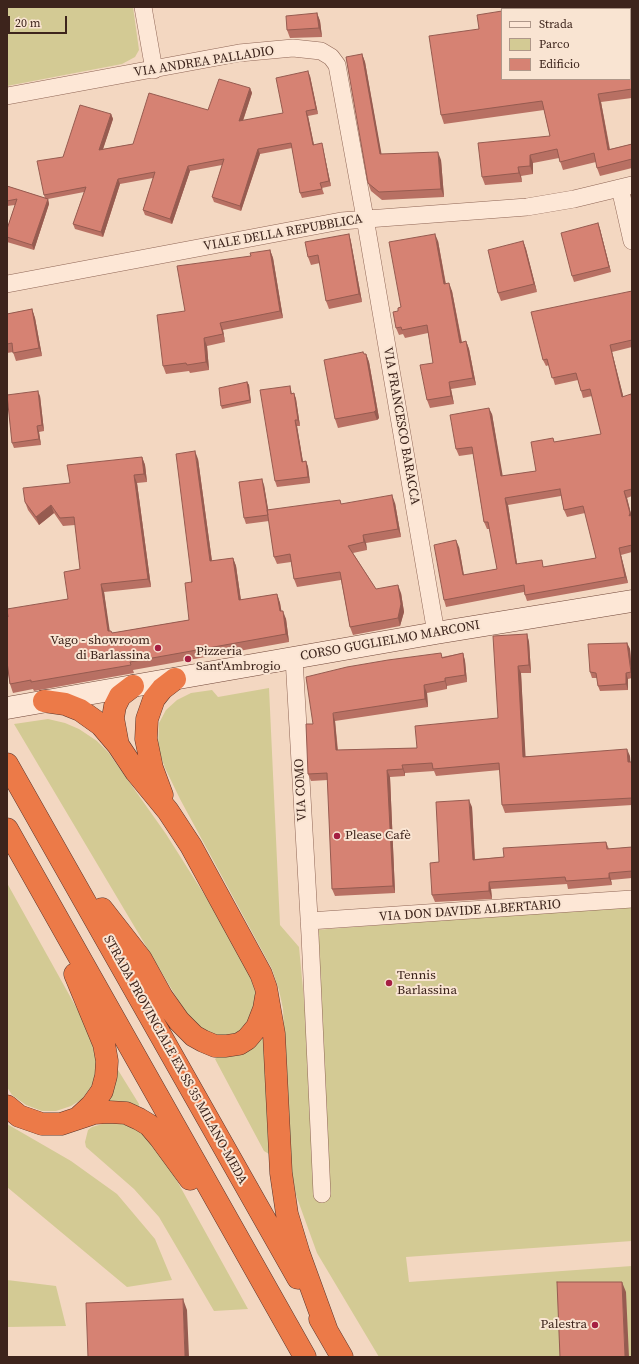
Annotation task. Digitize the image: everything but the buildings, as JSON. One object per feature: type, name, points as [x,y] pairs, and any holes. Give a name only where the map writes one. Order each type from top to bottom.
[{"type":"highway","points":[[168,811],[152,768],[146,739],[147,719],[154,699],[162,688],[175,679]]},
{"type":"highway","points":[[118,744],[113,718],[115,706],[124,689],[141,703],[147,719]]},
{"type":"highway","points":[[44,701],[65,704],[80,710],[101,725],[118,744],[136,772],[168,811],[191,846],[255,962],[266,988],[274,1034],[281,1173],[287,1214],[299,1254],[327,1331]]},
{"type":"highway","name":"STRADA PROVINCIALE EX SS 35 MILANO-MEDA","points":[[7,764],[342,1357]]},
{"type":"highway","points":[[7,829],[305,1357]]},
{"type":"highway","points":[[68,871],[98,903],[141,959],[162,997],[179,1021],[203,1042],[215,1046],[226,1046],[239,1044],[247,1039],[257,1027],[264,1009],[266,988]]},
{"type":"highway","points":[[39,886],[99,1031],[104,1044],[107,1061],[106,1076],[102,1091],[92,1105],[78,1118]]},
{"type":"highway","points":[[7,1106],[19,1116],[42,1124],[61,1124],[94,1113],[126,1113],[149,1125],[172,1153],[205,1203],[267,1288]]},
{"type":"street","points":[[143,7],[154,70]]},
{"type":"street","name":"VIA ANDREA PALLADIO","points":[[7,96],[239,54],[293,48],[321,51],[331,57],[337,65],[365,218]]},
{"type":"street","points":[[626,187],[632,242]]},
{"type":"street","name":"VIALE DELLA REPUBBLICA","points":[[7,284],[297,228],[365,218],[527,207],[626,187]]},
{"type":"street","name":"VIA FRANCESCO BARACCA","points":[[365,218],[436,633]]},
{"type":"street","name":"CORSO GUGLIELMO MARCONI","points":[[7,708],[124,689],[436,633],[632,601]]},
{"type":"street","name":"VIA COMO","points":[[294,658],[309,921],[322,1194]]},
{"type":"street","name":"VIA DON DAVIDE ALBERTARIO","points":[[309,921],[632,899]]},
{"type":"green space","points":[[7,7],[133,7],[139,50],[135,57],[122,64],[7,86]]},
{"type":"green space","points":[[269,688],[280,925],[299,947],[305,1010],[315,930],[632,906],[632,1241],[406,1257],[409,1282],[632,1266],[632,1357],[379,1357],[317,1253],[296,1195],[291,1167],[283,1009],[279,990],[272,969],[180,799],[165,768],[158,748],[159,723],[166,710],[177,700],[191,693],[212,690],[218,697]]},
{"type":"green space","points":[[48,719],[65,723],[79,729],[97,741],[108,752],[166,834],[209,902],[250,976],[256,994],[256,1004],[249,1025],[233,1037],[213,1036],[195,1024],[184,1010],[14,724]]},
{"type":"green space","points":[[7,883],[91,1034],[97,1066],[92,1085],[82,1099],[71,1106],[56,1111],[42,1111],[26,1105],[12,1095],[7,1087]]},
{"type":"green space","points":[[264,1036],[269,1154],[264,1151],[215,1059],[218,1056],[254,1046]]},
{"type":"green space","points":[[118,1070],[139,1104],[139,1108],[107,1102]]},
{"type":"green space","points":[[106,1123],[121,1123],[139,1130],[166,1161],[248,1309],[214,1311],[159,1217],[134,1189],[86,1147],[85,1142],[88,1130],[92,1127]]},
{"type":"green space","points":[[7,1124],[71,1161],[117,1194],[155,1239],[172,1280],[127,1287],[7,1187]]},
{"type":"green space","points":[[7,1280],[56,1286],[66,1326],[7,1327]]},
{"type":"place","name":"Vago - showroom di Barlassina","points":[[158,648]]},
{"type":"place","name":"Pizzeria Sant'Ambrogio","points":[[188,659]]},
{"type":"place","name":"Please Cafè","points":[[337,836]]},
{"type":"place","name":"Tennis Barlassina","points":[[389,983]]},
{"type":"place","name":"Palestra","points":[[595,1325]]}]
